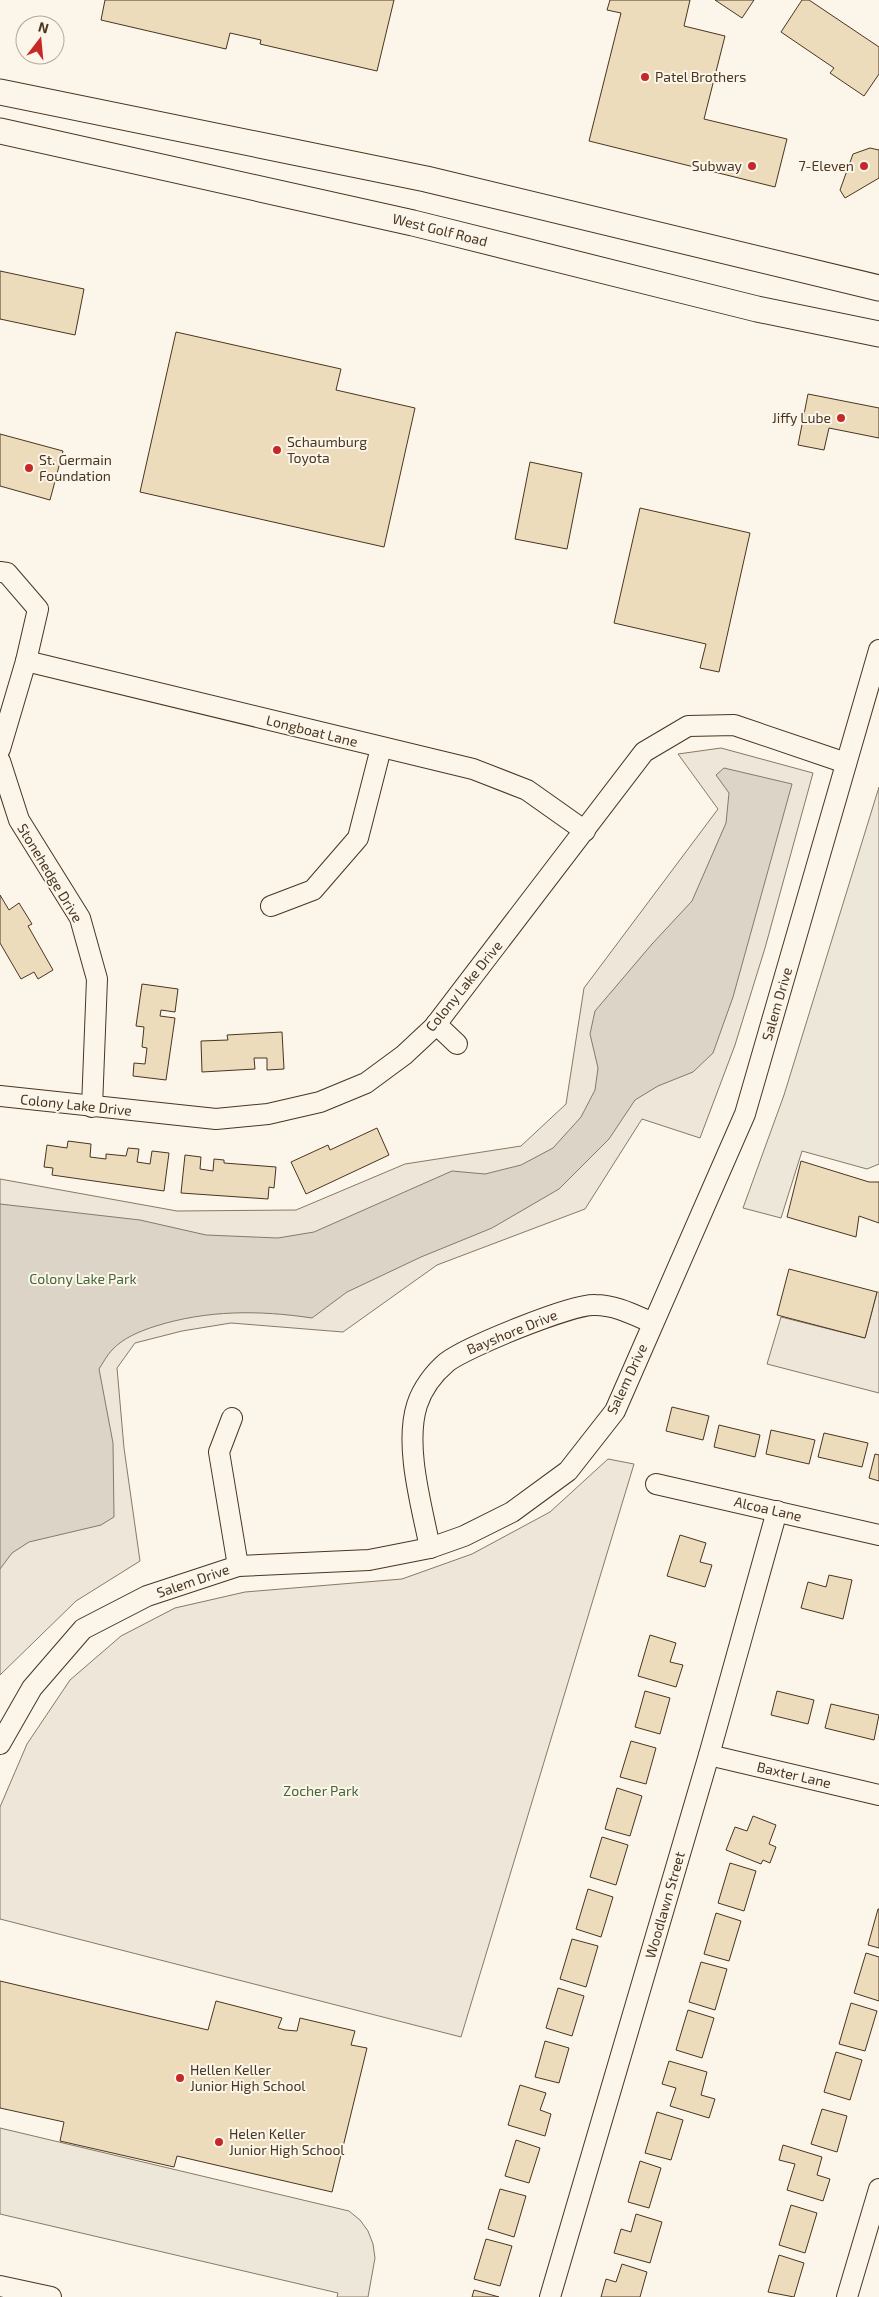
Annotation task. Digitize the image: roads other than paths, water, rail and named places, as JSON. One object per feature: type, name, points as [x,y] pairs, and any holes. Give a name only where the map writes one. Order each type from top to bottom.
[{"type":"main road","points":[[0,92],[426,179],[879,288]]},
{"type":"main road","name":"West Golf Road","points":[[0,131],[413,223],[757,308],[879,334]]},
{"type":"street","points":[[0,572],[7,573],[38,609],[26,661],[0,750]]},
{"type":"street","name":"Salem Drive","points":[[0,1744],[32,1688],[83,1629],[147,1596],[238,1566],[370,1560],[430,1548],[464,1536],[512,1512],[568,1471],[615,1411],[745,1114],[879,650]]},
{"type":"street","name":"Longboat Lane","points":[[26,661],[474,769],[527,790],[585,831]]},
{"type":"street","name":"Colony Lake Drive","points":[[0,1096],[216,1119],[268,1114],[320,1102],[366,1083],[404,1055],[436,1024],[644,752],[688,726],[734,725],[846,763]]},
{"type":"street","points":[[270,906],[313,890],[358,838],[381,748]]},
{"type":"street","name":"Stonehedge Drive","points":[[0,761],[18,820],[80,918],[97,979],[92,1107]]},
{"type":"street","points":[[436,1024],[457,1044]]},
{"type":"street","name":"Bayshore Drive","points":[[430,1548],[415,1463],[413,1433],[417,1405],[440,1368],[467,1350],[579,1306],[608,1306],[653,1323]]},
{"type":"street","points":[[232,1418],[219,1452],[238,1566]]},
{"type":"street","name":"Alcoa Lane","points":[[656,1484],[879,1535]]},
{"type":"street","name":"Woodlawn Street","points":[[550,2297],[709,1754],[777,1511]]},
{"type":"street","name":"Baxter Lane","points":[[709,1754],[879,1795]]},
{"type":"street","points":[[847,2297],[875,2215],[879,2189]]},
{"type":"street","points":[[0,2286],[51,2297]]},
{"type":"place","name":"Patel Brothers","points":[[645,77]]},
{"type":"place","name":"Subway","points":[[752,166]]},
{"type":"place","name":"7-Eleven","points":[[864,166]]},
{"type":"place","name":"Jiffy Lube","points":[[841,418]]},
{"type":"place","name":"Schaumburg Toyota","points":[[277,450]]},
{"type":"place","name":"St. Germain Foundation","points":[[29,468]]},
{"type":"place","name":"Hellen Keller Junior High School","points":[[180,2078]]},
{"type":"place","name":"Helen Keller Junior High School","points":[[219,2142]]},
{"type":"park label","name":"Colony Lake Park","points":[[83,1279]]},
{"type":"park label","name":"Zocher Park","points":[[321,1791]]}]
